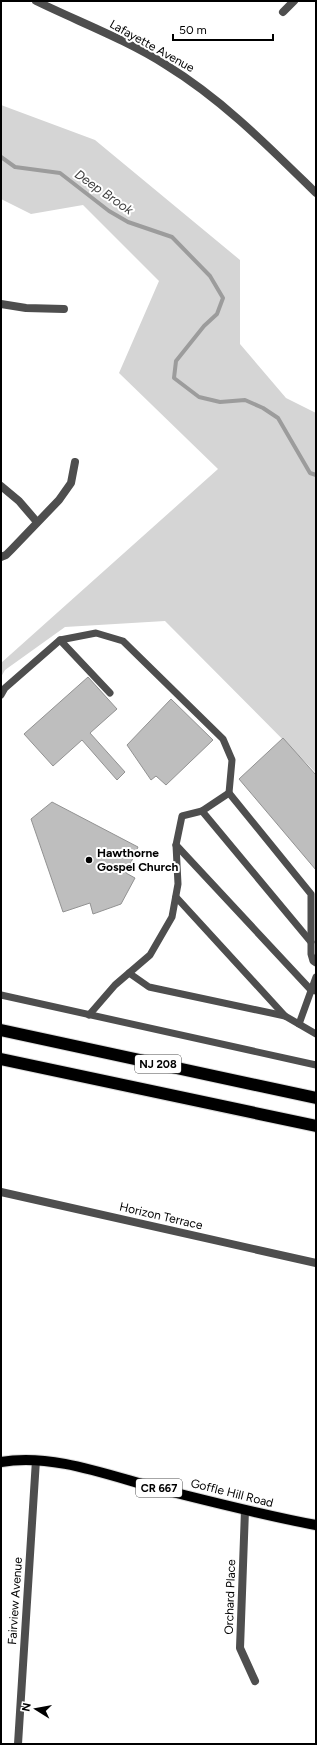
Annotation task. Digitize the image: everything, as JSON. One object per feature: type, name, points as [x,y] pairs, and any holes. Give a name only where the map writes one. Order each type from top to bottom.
[{"type":"highway","name":"NJ 208","points":[[1,1030],[316,1098]]},
{"type":"highway","name":"NJ 208","points":[[1,1059],[316,1126]]},
{"type":"main road","name":"Goffle Hill Road","points":[[1,1462],[36,1460],[73,1466],[245,1510],[316,1525]]},
{"type":"street","name":"Lafayette Avenue","points":[[36,1],[125,42],[166,65],[197,86],[227,108],[316,193]]},
{"type":"street","points":[[283,12],[294,1]]},
{"type":"street","points":[[1,304],[26,308],[64,309]]},
{"type":"street","points":[[1,557],[6,555],[59,500],[70,483],[76,462]]},
{"type":"street","points":[[1,486],[19,501],[37,522]]},
{"type":"street","name":"Horizon Terrace","points":[[1,1192],[316,1263]]},
{"type":"street","name":"Fairview Avenue","points":[[18,1744],[36,1460]]},
{"type":"street","name":"Orchard Place","points":[[245,1510],[240,1648],[255,1681]]},
{"type":"lane","points":[[1,695],[5,688],[60,640],[96,634],[123,641],[223,739],[232,760],[229,794],[311,894],[311,954],[313,961],[316,963]]},
{"type":"lane","points":[[60,640],[110,693]]},
{"type":"lane","points":[[89,1015],[115,985],[150,955],[172,917],[178,884],[176,845],[182,816],[202,811],[229,794]]},
{"type":"lane","points":[[202,811],[311,942]]},
{"type":"lane","points":[[176,845],[314,991]]},
{"type":"lane","points":[[176,897],[286,1016],[316,1034]]},
{"type":"lane","points":[[129,973],[149,987],[286,1016]]},
{"type":"lane","points":[[299,1024],[314,991],[316,977]]},
{"type":"lane","points":[[1,995],[89,1015],[316,1062]]},
{"type":"shaded area","points":[[1,105],[95,140],[240,260],[240,344],[286,398],[316,413],[316,773],[165,621],[65,627],[5,670],[1,677],[1,663],[218,469],[119,373],[159,281],[83,205],[31,214],[1,199]]},
{"type":"building","points":[[88,677],[117,709],[90,733],[125,772],[117,780],[82,740],[53,766],[24,734]]},
{"type":"building","points":[[171,699],[213,740],[166,785],[156,776],[151,780],[127,745]]},
{"type":"building","points":[[283,738],[316,775],[316,870],[239,779]]},
{"type":"building","name":"Hawthorne Gospel Church","points":[[52,802],[138,847],[126,873],[135,878],[121,904],[93,914],[90,903],[63,912],[31,819]]},
{"type":"waterway","name":"Deep Brook","points":[[1,157],[15,167],[60,173],[109,211],[128,222],[172,237],[210,276],[223,298],[217,314],[204,326],[176,361],[174,378],[199,397],[220,402],[245,400],[263,408],[278,418],[310,473],[316,475]]},
{"type":"place","name":"Hawthorne Gospel Church","points":[[89,860]]}]
